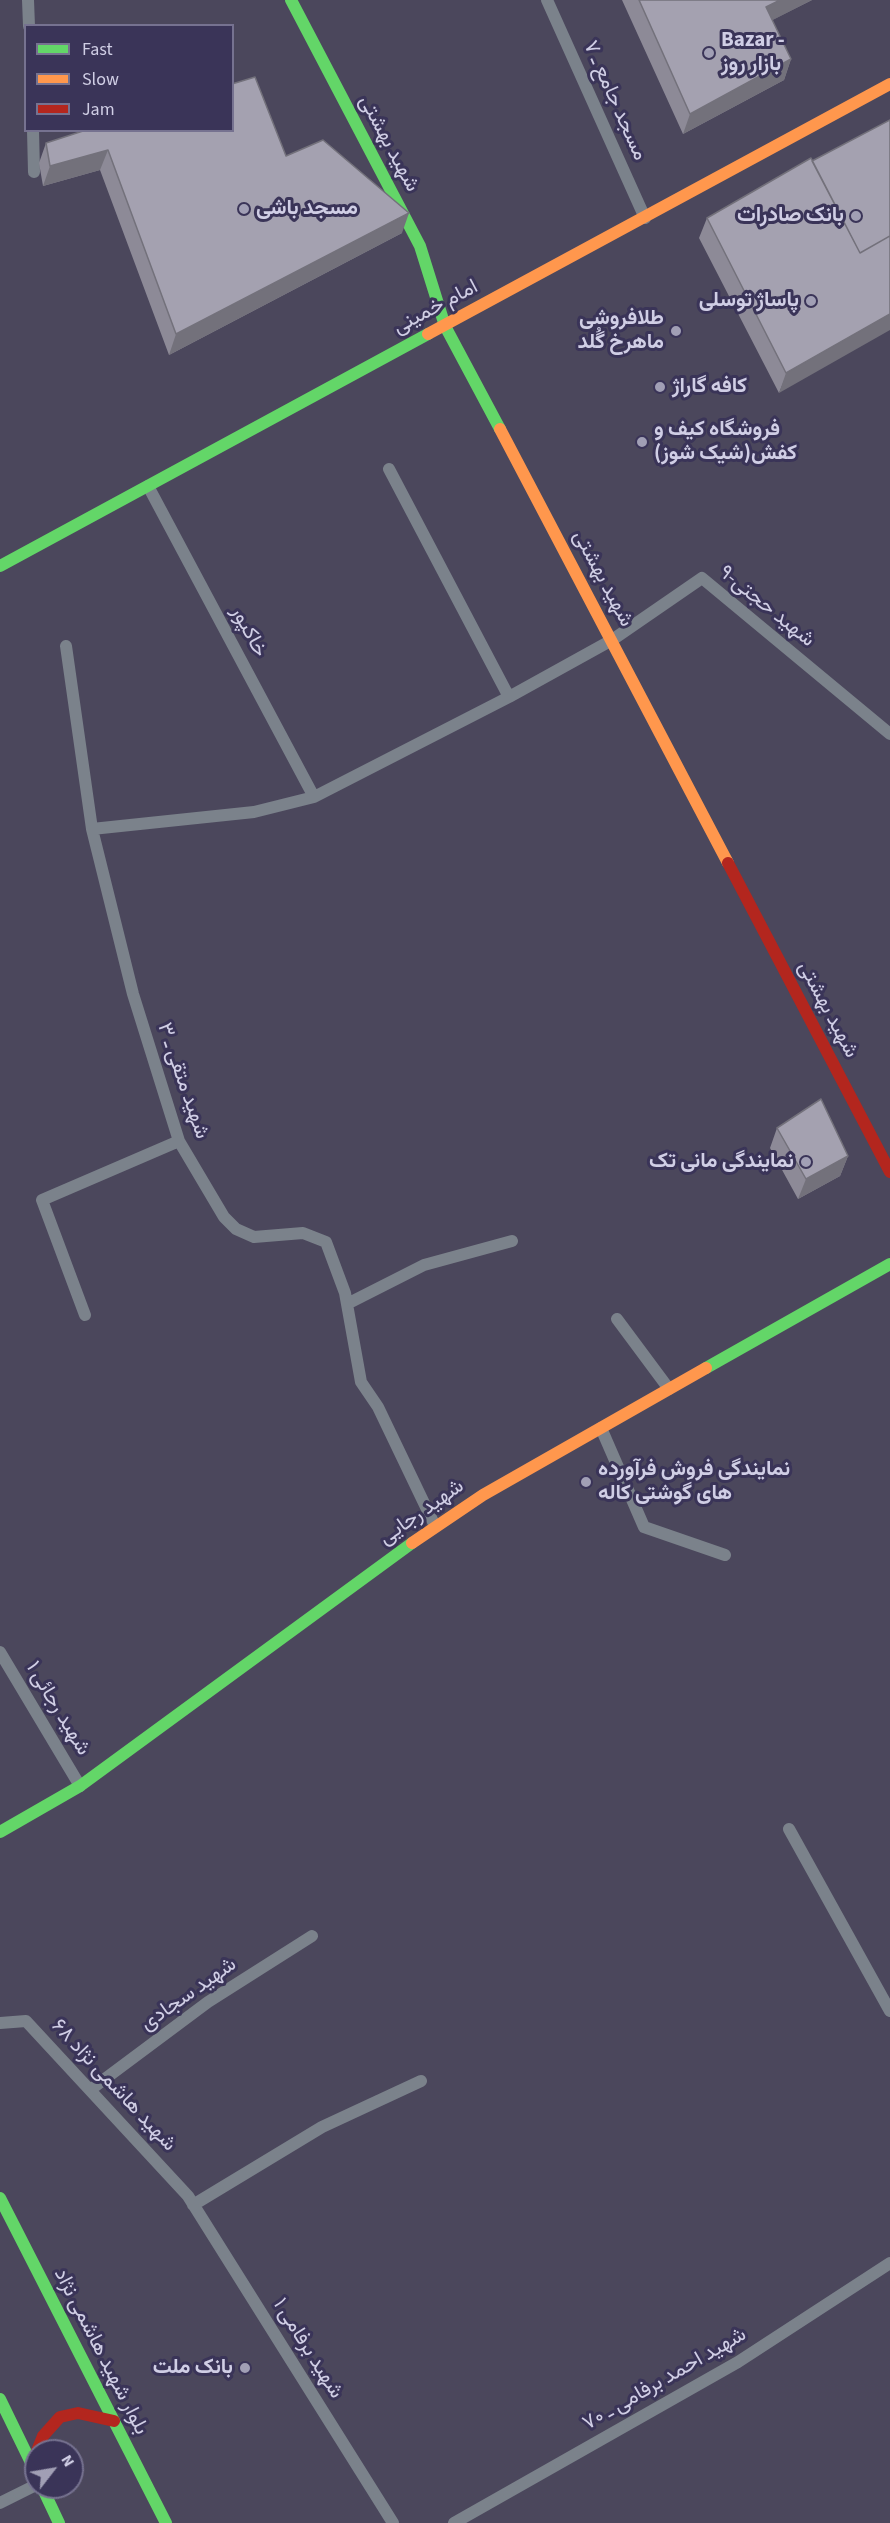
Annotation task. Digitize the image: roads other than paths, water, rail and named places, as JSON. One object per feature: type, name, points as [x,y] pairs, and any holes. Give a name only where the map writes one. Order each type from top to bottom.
[{"type":"street","points":[[28,0],[29,24]]},
{"type":"street","name":"شهید بهشتی","points":[[291,0],[420,246],[445,326],[890,1172]]},
{"type":"street","name":"مسجد جامع ـ ۷","points":[[547,0],[645,218]]},
{"type":"street","name":"امام خمینی","points":[[0,566],[890,84]]},
{"type":"street","points":[[33,132],[34,172]]},
{"type":"street","points":[[389,469],[509,697]]},
{"type":"street","name":"خاکپور","points":[[148,486],[314,797]]},
{"type":"street","name":"شهید حجتی-۹","points":[[612,640],[702,579],[890,734]]},
{"type":"street","points":[[92,829],[254,812],[314,797],[509,697],[612,640]]},
{"type":"street","name":"شهید متقی ـ ۳","points":[[66,646],[92,829],[133,994],[179,1141],[224,1217],[236,1229],[254,1237],[303,1233],[326,1242],[347,1304],[361,1383],[378,1407],[435,1526]]},
{"type":"street","points":[[85,1315],[42,1200],[179,1141]]},
{"type":"street","points":[[347,1304],[424,1265],[512,1241]]},
{"type":"street","name":"شهید رجایی","points":[[0,1832],[80,1786],[435,1526],[483,1495],[890,1264]]},
{"type":"street","points":[[617,1319],[669,1389]]},
{"type":"street","points":[[601,1428],[644,1527],[725,1555]]},
{"type":"street","name":"شهید رجائی ۱","points":[[0,1652],[80,1786]]},
{"type":"street","points":[[789,1829],[890,2012]]},
{"type":"street","name":"شهید سجادی","points":[[90,2090],[208,2002],[312,1936]]},
{"type":"street","name":"شهید هاشمی نژاد ۶۸","points":[[0,2023],[26,2022],[190,2200]]},
{"type":"street","points":[[190,2200],[322,2127],[421,2081]]},
{"type":"street","name":"بلوار شهید هاشمی نژاد","points":[[0,2199],[166,2523]]},
{"type":"street","name":"شهید برفامی ۱","points":[[190,2200],[393,2523]]},
{"type":"street","name":"شهید احمد برفامی ـ ۷۰","points":[[454,2523],[738,2362],[890,2263]]},
{"type":"street","points":[[0,2399],[5,2422],[24,2446]]},
{"type":"street","points":[[42,2439],[60,2417],[78,2413],[114,2421]]},
{"type":"street","points":[[0,2503],[24,2492]]},
{"type":"street","points":[[48,2499],[59,2523]]},
{"type":"place","name":"Bazar - بازار روز","points":[[709,53]]},
{"type":"place","name":"مسجد باشی","points":[[244,209]]},
{"type":"place","name":"بانک صادرات","points":[[856,216]]},
{"type":"place","name":"پاساژ توسلی","points":[[811,301]]},
{"type":"place","name":"طلافروشی ماهرخ گُلد","points":[[676,331]]},
{"type":"place","name":"کافه گاراژ","points":[[660,387]]},
{"type":"place","name":"فروشگاه کیف و کفش(شیک شوز)","points":[[642,442]]},
{"type":"place","name":"نمایندگی مانی تک","points":[[806,1162]]},
{"type":"place","name":"نمایندگی فروش فرآورده های گوشتی کاله","points":[[586,1482]]},
{"type":"place","name":"بانک ملت","points":[[245,2368]]}]
